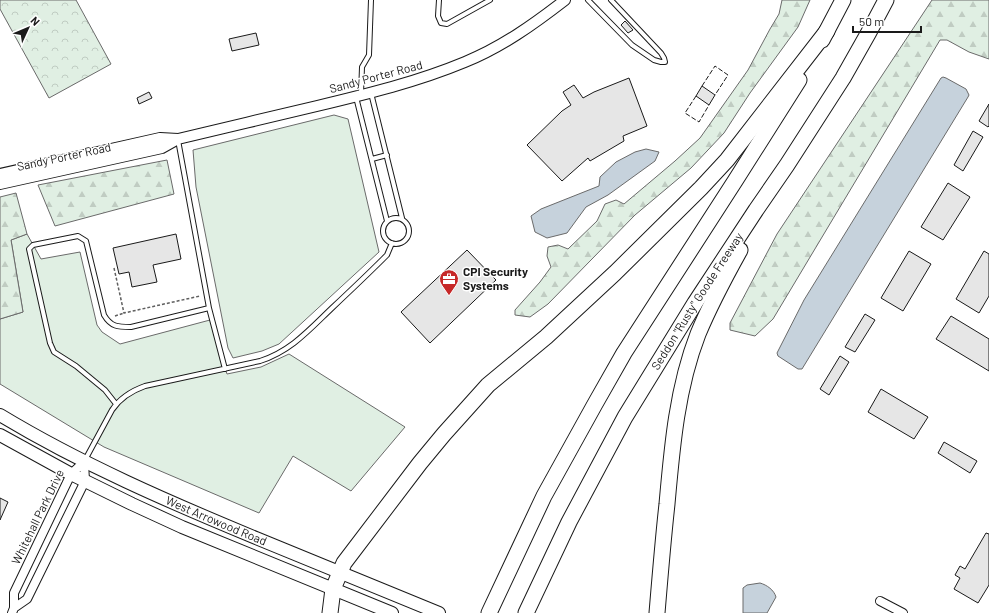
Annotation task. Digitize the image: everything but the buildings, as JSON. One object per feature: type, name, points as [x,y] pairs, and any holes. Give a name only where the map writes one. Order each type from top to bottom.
[{"type":"highway","points":[[489,613],[544,496],[595,404],[628,347],[796,84],[843,0]]},
{"type":"highway","name":"Seddon \"Rusty\" Goode Freeway","points":[[526,613],[569,522],[625,417],[695,303],[843,78],[886,0]]},
{"type":"highway","points":[[330,613],[334,589],[344,563],[420,463],[470,404],[488,385],[546,337],[615,273],[701,188],[727,160],[827,31]]},
{"type":"highway","points":[[657,613],[672,446],[678,408],[686,374],[698,334],[712,303],[787,165]]},
{"type":"main road","name":"West Arrowood Road","points":[[0,415],[84,462],[116,478],[186,509],[438,613]]},
{"type":"main road","name":"West Arrowood Road","points":[[0,435],[71,474],[182,527],[392,613]]},
{"type":"street","name":"Sandy Porter Road","points":[[0,184],[162,148],[178,139],[371,93],[434,74],[484,54],[514,37],[565,0]]},
{"type":"street","name":"Sandy Porter Road","points":[[0,174],[160,138],[178,139]]},
{"type":"street","name":"Whitehall Park Drive","points":[[13,610],[14,593],[71,474],[84,462]]},
{"type":"street","name":"Whitehall Park Drive","points":[[13,610],[27,599],[85,481],[84,462]]},
{"type":"street","points":[[880,601],[903,613]]},
{"type":"lane","points":[[371,0],[369,55],[362,67],[359,96],[387,222]]},
{"type":"lane","points":[[439,0],[438,16],[441,24],[447,24],[490,0]]},
{"type":"lane","points":[[588,0],[632,45],[654,60],[665,62],[661,53],[611,0]]},
{"type":"lane","points":[[371,93],[402,218]]},
{"type":"lane","points":[[178,139],[209,308],[225,369]]},
{"type":"lane","points":[[372,159],[386,155]]},
{"type":"lane","points":[[393,218],[402,218],[408,224],[410,233],[409,237],[402,243],[392,244],[386,240],[384,236],[384,227],[387,222],[393,218]]},
{"type":"lane","points":[[116,404],[105,390],[76,366],[54,352],[50,343],[29,249],[33,245],[78,236],[86,241],[104,315],[110,323],[118,327],[131,327],[209,308]]},
{"type":"lane","points":[[84,462],[116,404],[129,393],[145,386],[225,369],[268,358],[281,352],[305,334],[383,259],[387,255],[392,244]]},
{"type":"path","points":[[114,268],[124,313]]},
{"type":"path","points":[[115,316],[201,296]]},
{"type":"green space","points":[[0,0],[76,0],[111,64],[49,98],[0,9]]},
{"type":"green space","points":[[782,0],[810,0],[798,27],[750,93],[724,133],[691,168],[635,215],[548,304],[530,317],[515,315],[515,310],[551,267],[547,256],[548,247],[558,245],[568,249],[597,221],[605,204],[616,200],[624,204],[700,138],[748,70],[779,14]]},
{"type":"green space","points":[[932,0],[989,0],[989,59],[969,52],[947,40],[940,40],[773,319],[755,336],[730,330],[730,323],[777,234]]},
{"type":"green space","points":[[334,115],[348,119],[379,252],[279,344],[262,351],[233,358],[228,348],[196,187],[193,150]]},
{"type":"green space","points":[[167,160],[174,194],[55,226],[38,185]]},
{"type":"green space","points":[[16,193],[27,234],[11,240],[23,312],[0,319],[0,197]]},
{"type":"green space","points":[[27,234],[41,259],[80,252],[97,325],[102,332],[120,344],[210,320],[227,374],[261,367],[289,354],[405,427],[351,491],[293,456],[259,513],[104,447],[0,384],[0,319],[23,312],[11,240]]},
{"type":"shaded area","points":[[943,77],[966,89],[969,95],[802,369],[798,369],[778,356],[777,353],[804,300]]},
{"type":"shaded area","points":[[646,149],[659,152],[655,161],[608,195],[586,207],[567,233],[547,238],[535,232],[531,216],[541,209],[599,186],[600,177],[616,162],[635,152]]},
{"type":"shaded area","points":[[760,583],[770,588],[776,597],[767,613],[743,613],[743,588],[747,585]]},
{"type":"fence","points":[[702,86],[715,66],[728,75],[715,95]]},
{"type":"fence","points":[[696,96],[685,113],[699,122],[709,105]]},
{"type":"place","name":"CPI Security Systems","points":[[449,296]]}]
